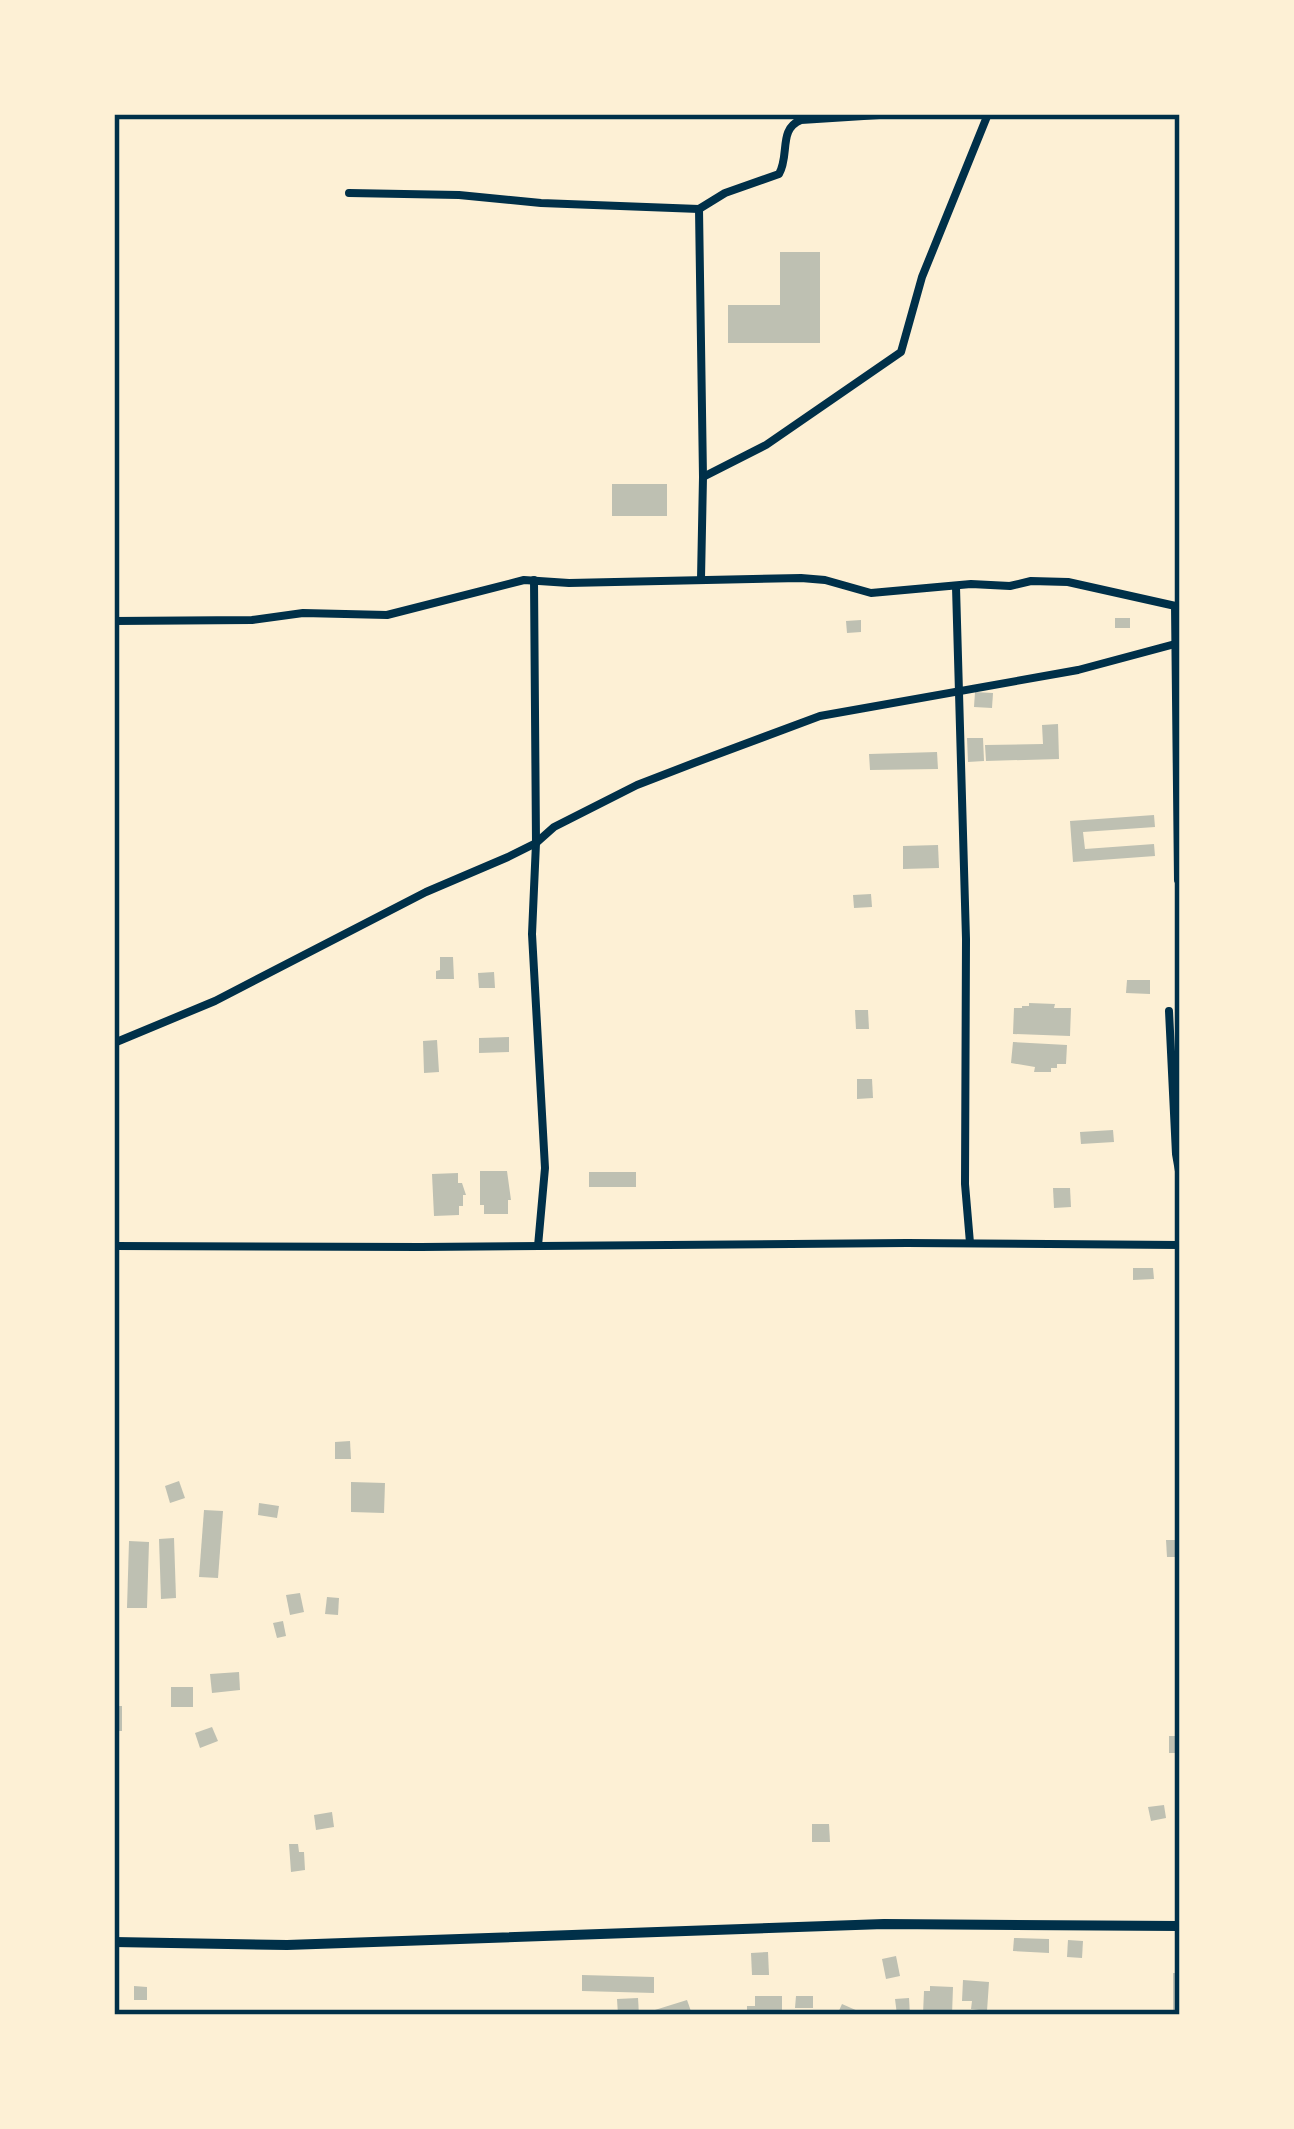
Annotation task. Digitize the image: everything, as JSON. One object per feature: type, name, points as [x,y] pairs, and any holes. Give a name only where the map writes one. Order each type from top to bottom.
[{"type":"main road","points":[[114,1942],[287,1946],[884,1924],[1180,1926]]},
{"type":"street","points":[[350,194],[459,194],[541,203],[699,209],[779,174],[793,123],[895,114]]},
{"type":"street","points":[[703,477],[766,445],[901,352],[922,278],[988,114]]},
{"type":"street","points":[[699,209],[701,579]]},
{"type":"street","points":[[114,621],[252,620],[303,613],[387,615],[534,580],[569,584],[802,578],[872,593],[1068,582],[1177,606],[1178,880]]},
{"type":"street","points":[[534,580],[532,934],[545,1168],[538,1246]]},
{"type":"street","points":[[956,587],[966,938],[965,1184],[970,1243]]},
{"type":"street","points":[[114,1043],[215,1001],[365,922],[536,843],[554,827],[637,785],[820,716],[1078,670],[1175,644]]},
{"type":"street","points":[[1169,1011],[1180,1177]]},
{"type":"street","points":[[114,1246],[1180,1245]]},
{"type":"building","points":[[780,252],[820,252],[820,343],[728,343],[728,305],[780,305]]},
{"type":"building","points":[[612,484],[667,484],[667,516],[612,516]]},
{"type":"building","points":[[1115,618],[1130,618],[1130,628],[1115,628]]},
{"type":"building","points":[[861,620],[861,632],[847,633],[846,621]]},
{"type":"building","points":[[975,692],[993,693],[992,708],[974,707]]},
{"type":"building","points":[[1058,724],[1059,759],[986,761],[985,745],[1043,744],[1042,725]]},
{"type":"building","points":[[967,738],[983,738],[984,761],[968,762]]},
{"type":"building","points":[[937,752],[938,769],[870,770],[869,754]]},
{"type":"building","points":[[1154,815],[1155,827],[1083,832],[1085,849],[1154,844],[1155,856],[1073,862],[1070,821]]},
{"type":"building","points":[[938,845],[939,868],[903,869],[903,846]]},
{"type":"building","points":[[871,894],[872,907],[854,908],[853,895]]},
{"type":"building","points":[[440,957],[453,957],[454,979],[436,979]]},
{"type":"building","points":[[494,972],[495,988],[479,988],[478,973]]},
{"type":"building","points":[[1127,980],[1150,980],[1150,994],[1126,993]]},
{"type":"building","points":[[1029,1003],[1071,1008],[1070,1036],[1013,1034],[1014,1008]]},
{"type":"building","points":[[855,1010],[868,1010],[869,1029],[856,1029]]},
{"type":"building","points":[[509,1037],[509,1052],[479,1053],[479,1038]]},
{"type":"building","points":[[437,1040],[439,1072],[424,1073],[423,1041]]},
{"type":"building","points":[[1013,1042],[1067,1045],[1066,1064],[1057,1064],[1051,1072],[1034,1072],[1035,1067],[1011,1063]]},
{"type":"building","points":[[857,1079],[872,1079],[873,1098],[857,1099]]},
{"type":"building","points":[[1113,1130],[1114,1142],[1081,1144],[1080,1132]]},
{"type":"building","points":[[480,1171],[507,1171],[508,1214],[484,1214]]},
{"type":"building","points":[[589,1172],[636,1172],[636,1187],[589,1187]]},
{"type":"building","points":[[458,1173],[466,1195],[459,1215],[434,1216],[432,1174]]},
{"type":"building","points":[[1053,1188],[1070,1188],[1071,1207],[1054,1208]]},
{"type":"building","points":[[1133,1268],[1153,1268],[1154,1279],[1133,1280]]},
{"type":"building","points":[[350,1441],[351,1459],[335,1459],[335,1442]]},
{"type":"building","points":[[179,1481],[185,1498],[170,1503],[165,1486]]},
{"type":"building","points":[[351,1482],[385,1483],[384,1513],[351,1512]]},
{"type":"building","points":[[259,1503],[279,1506],[277,1518],[258,1515]]},
{"type":"building","points":[[204,1510],[223,1511],[218,1578],[199,1577]]},
{"type":"building","points":[[174,1538],[176,1598],[161,1599],[159,1539]]},
{"type":"building","points":[[1166,1540],[1176,1540],[1177,1557],[1167,1557]]},
{"type":"building","points":[[129,1541],[149,1542],[147,1608],[127,1608]]},
{"type":"building","points":[[300,1593],[304,1612],[290,1615],[286,1595]]},
{"type":"building","points":[[327,1597],[339,1598],[338,1615],[325,1614]]},
{"type":"building","points":[[283,1621],[286,1636],[277,1638],[273,1623]]},
{"type":"building","points":[[239,1672],[240,1690],[212,1693],[210,1674]]},
{"type":"building","points":[[171,1687],[193,1687],[193,1707],[171,1707]]},
{"type":"building","points":[[114,1706],[122,1706],[122,1731],[114,1731]]},
{"type":"building","points":[[212,1727],[218,1741],[200,1748],[195,1733]]},
{"type":"building","points":[[1169,1736],[1179,1736],[1179,1753],[1169,1753]]},
{"type":"building","points":[[1164,1805],[1166,1818],[1151,1821],[1148,1807]]},
{"type":"building","points":[[332,1812],[334,1827],[316,1830],[314,1815]]},
{"type":"building","points":[[812,1824],[829,1824],[830,1842],[812,1842]]},
{"type":"building","points":[[289,1844],[298,1844],[299,1852],[304,1852],[305,1870],[291,1872]]},
{"type":"building","points":[[1014,1938],[1049,1939],[1049,1953],[1013,1951]]},
{"type":"building","points":[[1068,1940],[1083,1941],[1082,1958],[1067,1957]]},
{"type":"building","points":[[768,1952],[769,1975],[752,1975],[751,1953]]},
{"type":"building","points":[[896,1956],[900,1976],[886,1979],[882,1959]]},
{"type":"building","points":[[1173,1973],[1180,1973],[1180,2015],[1173,2015]]},
{"type":"building","points":[[582,1975],[654,1977],[654,1993],[582,1991]]},
{"type":"building","points":[[963,1980],[989,1982],[987,2011],[971,2009],[972,2001],[962,2001]]},
{"type":"building","points":[[134,1986],[147,1987],[147,2000],[134,2000]]},
{"type":"building","points":[[930,1986],[953,1987],[952,2015],[923,2014],[924,1991],[930,1991]]},
{"type":"building","points":[[755,1996],[782,1996],[782,2015],[747,2015],[747,2006],[755,2006]]},
{"type":"building","points":[[796,1996],[813,1996],[813,2008],[795,2008]]},
{"type":"building","points":[[638,1998],[639,2015],[618,2015],[617,1999]]},
{"type":"building","points":[[909,1998],[910,2015],[897,2015],[895,1999]]},
{"type":"building","points":[[687,2000],[692,2014],[642,2015],[642,2014]]},
{"type":"building","points":[[842,2004],[867,2015],[837,2015]]}]
